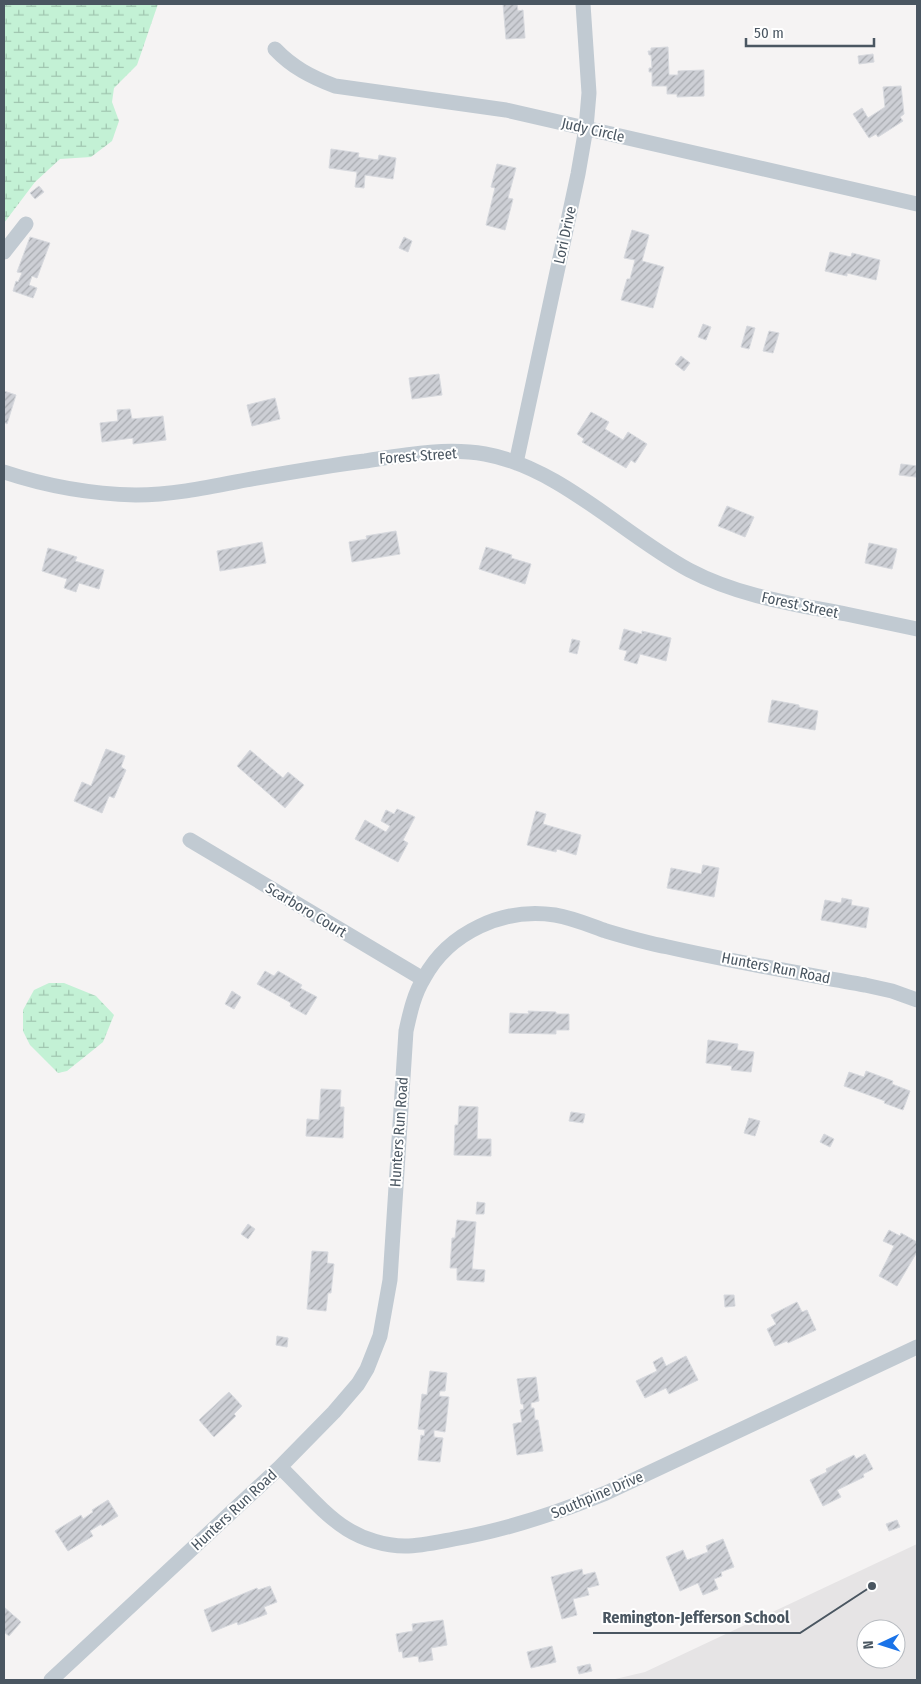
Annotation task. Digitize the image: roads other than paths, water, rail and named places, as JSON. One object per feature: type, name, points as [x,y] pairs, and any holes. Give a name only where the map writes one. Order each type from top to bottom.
[{"type":"street","name":"Lori Drive","points":[[516,462],[578,174],[586,128],[589,94],[583,4]]},
{"type":"street","name":"Judy Circle","points":[[275,49],[297,69],[334,86],[484,107],[586,128],[917,204]]},
{"type":"street","points":[[4,252],[26,224]]},
{"type":"street","name":"Forest Street","points":[[4,472],[30,481],[79,490],[136,494],[187,491],[316,467],[414,454],[448,452],[484,454],[516,462],[550,478],[688,569],[718,584],[745,593],[791,604],[917,629]]},
{"type":"street","name":"Scarboro Court","points":[[190,840],[423,979]]},
{"type":"street","name":"Hunters Run Road","points":[[57,1678],[280,1467],[334,1412],[358,1384],[367,1369],[380,1336],[390,1280],[406,1031],[415,996],[431,965],[444,951],[468,932],[497,919],[526,914],[540,914],[572,919],[637,940],[669,948],[865,985],[892,991],[917,1000]]},
{"type":"street","name":"Southpine Drive","points":[[280,1467],[346,1529],[383,1543],[404,1546],[430,1544],[533,1520],[606,1493],[917,1347]]},
{"type":"place","name":"Remington-Jefferson School","points":[[872,1586]]}]
